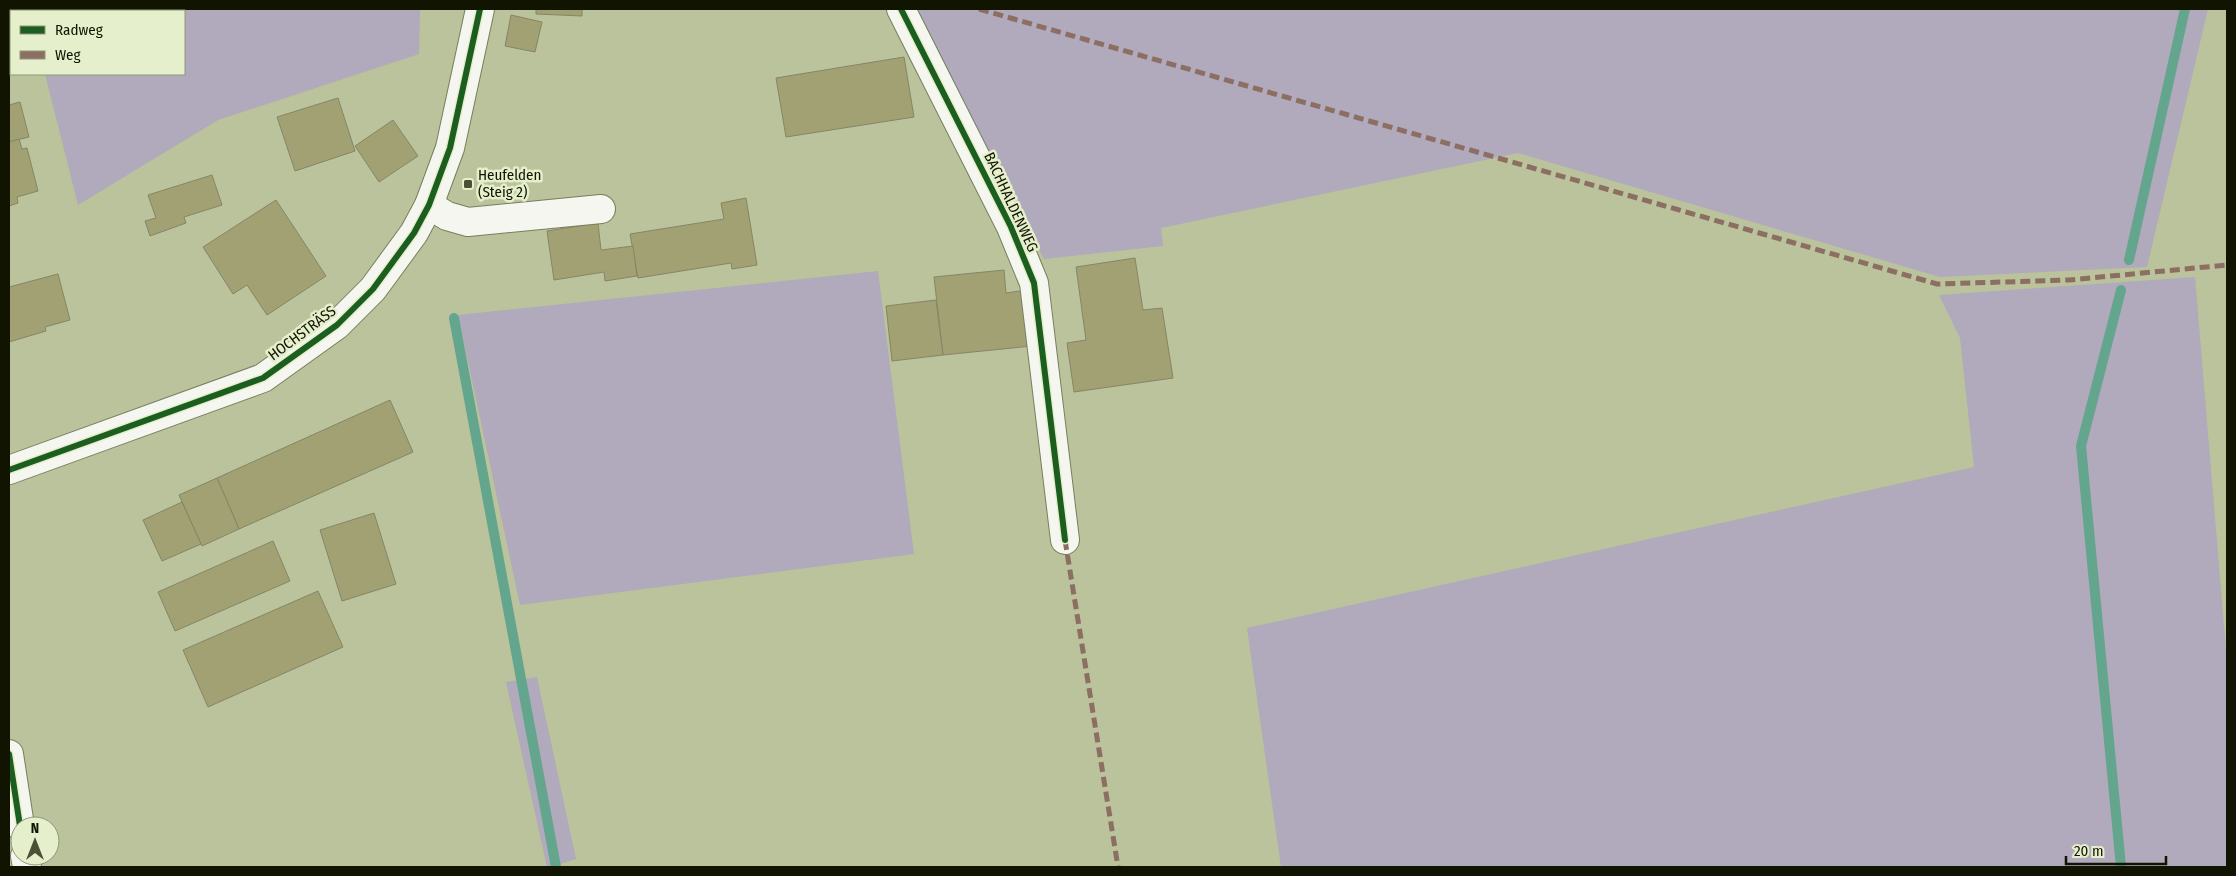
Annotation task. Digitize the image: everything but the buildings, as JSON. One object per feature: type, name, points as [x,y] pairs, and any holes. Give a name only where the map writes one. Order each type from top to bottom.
[{"type":"street","name":"HOCHSTRÄSS","points":[[9,470],[263,378],[337,325],[373,289],[414,233],[429,204],[450,148],[480,9]]},
{"type":"street","name":"BACHHALDENWEG","points":[[901,9],[1011,227],[1034,283],[1065,540]]},
{"type":"street","points":[[429,204],[447,216],[468,222],[601,209]]},
{"type":"street","points":[[9,754],[18,816]]},
{"type":"shaded area","points":[[420,9],[419,54],[218,120],[78,205],[45,75],[185,75],[185,10],[28,10]]},
{"type":"shaded area","points":[[915,9],[2208,9],[2147,267],[1940,277],[1518,153],[1161,228],[1163,246],[1044,259]]},
{"type":"shaded area","points":[[878,271],[914,554],[520,605],[458,315]]},
{"type":"shaded area","points":[[2195,277],[2227,662],[2227,867],[1281,867],[1247,628],[1974,467],[1960,338],[1939,295]]},
{"type":"shaded area","points":[[537,677],[576,859],[550,867],[547,867],[506,682]]},
{"type":"waterway","points":[[2129,260],[2185,9]]},
{"type":"waterway","points":[[2121,290],[2081,446],[2121,867]]},
{"type":"waterway","points":[[454,318],[556,867]]},
{"type":"marked path","points":[[979,9],[1937,284],[2069,280],[2227,265]]},
{"type":"marked path","points":[[1065,540],[1118,867]]},
{"type":"cycle path","points":[[9,470],[263,378],[337,325],[373,289],[414,233],[429,205],[450,148],[480,9]]},
{"type":"cycle path","points":[[901,9],[1011,227],[1034,283],[1065,540]]},
{"type":"cycle path","points":[[9,754],[18,816]]},
{"type":"place","name":"Heufelden (Steig 2)","points":[[468,184]]}]
